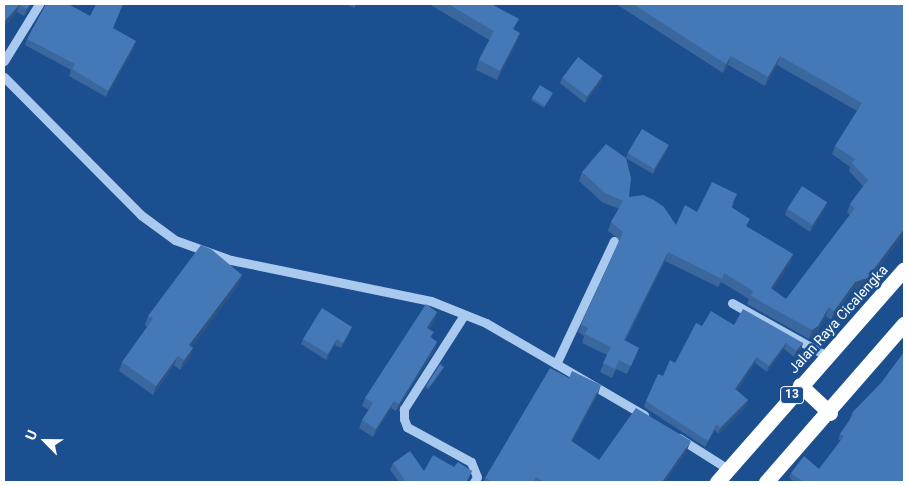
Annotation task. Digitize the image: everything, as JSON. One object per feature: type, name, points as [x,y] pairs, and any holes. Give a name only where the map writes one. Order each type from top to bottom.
[{"type":"highway","name":"Jalan Raya Cicalengka","points":[[717,482],[800,385],[904,269]]},
{"type":"highway","points":[[766,482],[830,413],[904,324]]},
{"type":"highway","points":[[800,385],[830,413]]},
{"type":"street","points":[[4,61],[40,4]]},
{"type":"street","points":[[4,77],[141,215],[175,240],[231,260],[431,301],[486,323],[656,423]]},
{"type":"street","points":[[556,364],[614,241]]},
{"type":"street","points":[[732,303],[827,356]]},
{"type":"street","points":[[464,315],[404,409],[404,419],[407,427],[470,462],[477,477],[474,482]]},
{"type":"street","points":[[671,433],[728,469]]},
{"type":"building","points":[[4,4],[30,4],[27,9],[19,5],[4,22]]},
{"type":"building","points":[[46,4],[68,4],[90,16],[96,4],[123,4],[113,28],[136,41],[108,91],[72,69],[75,64],[27,39]]},
{"type":"building","points":[[448,4],[491,4],[519,19],[513,29],[520,33],[500,71],[479,60],[494,31]]},
{"type":"building","points":[[633,4],[904,4],[904,229],[867,278],[855,282],[834,311],[829,307],[818,326],[812,330],[751,296],[753,291],[724,273],[722,279],[668,252],[624,340],[639,348],[631,366],[619,360],[615,369],[603,363],[611,347],[585,334],[588,328],[581,324],[623,232],[611,222],[623,201],[605,193],[582,172],[606,144],[626,158],[631,178],[629,197],[643,195],[654,200],[664,207],[676,225],[685,205],[697,212],[712,182],[737,194],[731,207],[750,219],[746,226],[793,254],[771,288],[786,299],[855,208],[850,204],[868,180],[852,163],[855,159],[835,146],[862,103],[780,56],[768,77],[731,56],[726,64]]},
{"type":"building","points":[[578,57],[603,76],[587,96],[562,78]]},
{"type":"building","points":[[540,85],[553,93],[545,106],[532,98]]},
{"type":"building","points":[[642,129],[669,145],[654,169],[628,153]]},
{"type":"building","points":[[802,186],[827,202],[812,225],[787,209]]},
{"type":"building","points":[[201,245],[211,249],[242,275],[189,345],[193,348],[184,360],[178,356],[156,386],[122,362],[153,319],[148,316]]},
{"type":"building","points":[[426,304],[437,312],[427,328],[434,332],[430,337],[437,342],[399,404],[394,401],[376,429],[362,420],[373,403],[365,398]]},
{"type":"building","points":[[322,308],[352,327],[343,343],[337,339],[328,354],[303,339]]},
{"type":"building","points":[[743,309],[803,343],[796,351],[786,343],[769,366],[757,357],[735,389],[748,400],[720,428],[717,424],[708,441],[646,401],[658,374],[663,376],[670,360],[675,363],[696,323],[702,326],[711,311],[734,325]]},
{"type":"building","points":[[904,352],[904,482],[801,482],[791,473],[804,456],[819,469],[844,436],[840,434],[854,414],[852,413],[881,383]]},
{"type":"building","points":[[440,364],[444,367],[430,386],[426,386]]},
{"type":"building","points":[[550,368],[569,378],[572,371],[601,385],[571,441],[599,460],[636,408],[691,441],[662,482],[544,482],[536,477],[533,482],[493,482],[485,478]]},
{"type":"building","points":[[410,451],[424,471],[433,455],[454,467],[458,462],[472,471],[466,482],[406,482],[393,463]]}]
